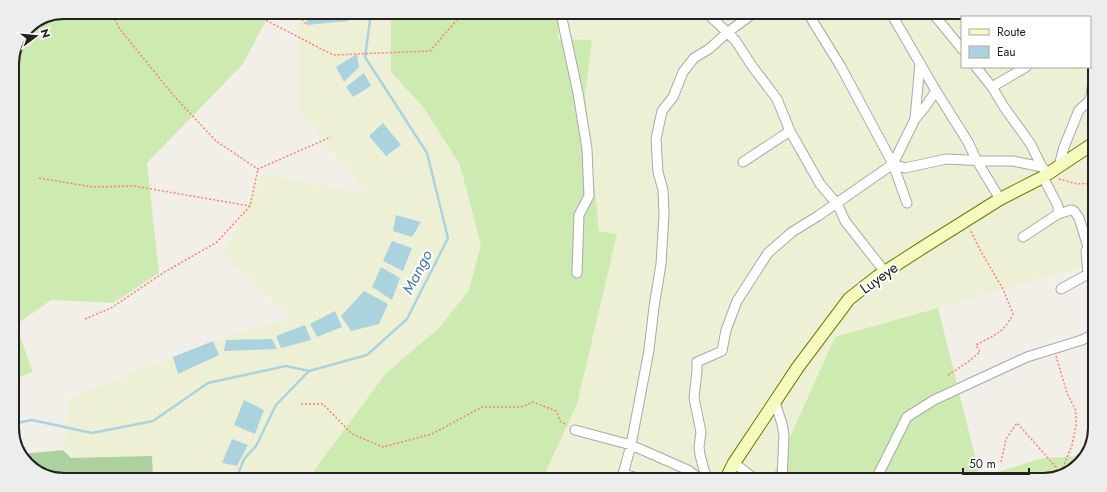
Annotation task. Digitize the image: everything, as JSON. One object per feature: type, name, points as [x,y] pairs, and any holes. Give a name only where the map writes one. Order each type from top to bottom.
[{"type":"street","points":[[562,19],[578,93],[588,162],[589,196],[579,215],[577,273]]},
{"type":"street","points":[[713,19],[719,26],[728,32],[777,99],[790,131],[820,184],[830,197],[837,203],[845,221],[884,272]]},
{"type":"street","points":[[624,473],[631,444],[649,350],[661,264],[664,209],[663,190],[658,172],[656,139],[662,111],[673,97],[684,72],[694,58],[709,49],[746,19]]},
{"type":"street","points":[[811,19],[841,67],[893,164],[907,203]]},
{"type":"street","points":[[894,19],[936,91],[968,142],[977,161],[1000,199]]},
{"type":"street","points":[[937,19],[961,48]]},
{"type":"street","points":[[915,119],[920,63]]},
{"type":"street","points":[[977,68],[992,87],[1048,171],[1058,206],[1058,214]]},
{"type":"street","points":[[992,87],[1024,68]]},
{"type":"street","points":[[705,473],[700,455],[699,447],[701,432],[694,398],[697,371],[696,362],[722,351],[726,330],[737,301],[768,253],[792,232],[893,164],[915,119],[936,91]]},
{"type":"street","points":[[1048,171],[1064,147],[1079,110],[1088,102]]},
{"type":"street","points":[[743,162],[790,131]]},
{"type":"street","name":"Luyeye","points":[[729,473],[734,463],[798,367],[850,299],[884,272],[1000,199],[1088,147]]},
{"type":"street","points":[[893,164],[905,168],[946,159],[1013,161],[1048,171]]},
{"type":"street","points":[[1023,237],[1058,214],[1071,210],[1074,211],[1079,218],[1088,247],[1086,251],[1088,274],[1061,289]]},
{"type":"street","points":[[879,473],[907,417],[934,400],[1027,357],[1088,337]]},
{"type":"street","points":[[775,402],[784,435],[782,473]]},
{"type":"street","points":[[575,430],[631,444],[692,473]]},
{"type":"street","points":[[734,463],[747,473]]},
{"type":"path","points":[[115,19],[119,28],[179,102],[216,141],[258,169]]},
{"type":"path","points":[[264,19],[333,55],[430,51],[458,19]]},
{"type":"path","points":[[302,19],[307,25]]},
{"type":"path","points":[[258,169],[332,137]]},
{"type":"path","points":[[85,319],[111,308],[163,273],[217,242],[250,206],[258,169]]},
{"type":"path","points":[[1048,171],[1060,180],[1077,184],[1088,183]]},
{"type":"path","points":[[39,178],[93,187],[134,186],[250,206]]},
{"type":"path","points":[[948,375],[980,352],[976,345],[996,335],[1007,325],[1013,314],[1003,289],[980,250],[966,220]]},
{"type":"path","points":[[1054,348],[1067,393],[1076,411],[1076,426],[1072,445],[1063,468]]},
{"type":"path","points":[[301,404],[323,404],[352,434],[383,447],[432,434],[482,407],[521,407],[533,402],[556,411],[561,422],[575,430]]},
{"type":"path","points":[[1001,462],[1006,439],[1017,423],[1056,467],[1056,470]]},
{"type":"green space","points":[[64,19],[267,19],[243,64],[147,163],[159,273],[113,303],[51,300],[19,323],[19,61],[24,44],[28,37],[34,30],[50,21]]},
{"type":"green space","points":[[298,19],[391,19],[391,72],[424,108],[460,166],[481,245],[469,290],[440,327],[386,373],[314,473],[153,473],[152,456],[71,458],[63,450],[69,399],[151,365],[225,337],[293,317],[223,257],[262,174],[368,194],[298,109]]},
{"type":"green space","points":[[391,19],[558,19],[558,39],[592,40],[585,94],[599,231],[617,234],[577,404],[545,473],[314,473],[386,373],[440,327],[469,290],[481,245],[460,165],[424,108],[391,72]]},
{"type":"green space","points":[[558,19],[961,19],[961,68],[1088,68],[1088,265],[835,337],[774,473],[545,473],[577,404],[616,234],[599,231],[585,94],[592,40],[558,39]]},
{"type":"green space","points":[[938,308],[979,473],[774,473],[835,337]]},
{"type":"green space","points":[[19,333],[33,372],[19,377]]},
{"type":"green space","points":[[63,450],[71,458],[152,456],[153,473],[56,472],[47,470],[37,464],[27,453]]},
{"type":"green space","points":[[1078,456],[1073,462],[1063,468],[1049,473],[997,472],[1044,458]]},
{"type":"water","points":[[307,19],[348,19],[348,21],[307,25]]},
{"type":"water","points":[[357,54],[359,67],[344,82],[336,67]]},
{"type":"water","points":[[364,73],[371,86],[353,97],[346,87]]},
{"type":"water","points":[[383,123],[401,145],[386,156],[369,136]]},
{"type":"water","points":[[396,215],[421,222],[412,237],[393,231]]},
{"type":"water","points":[[392,241],[412,248],[403,271],[383,261]]},
{"type":"water","points":[[381,267],[400,278],[392,300],[372,287]]},
{"type":"water","points":[[364,291],[388,304],[379,324],[351,331],[341,316]]},
{"type":"water","points":[[335,311],[342,327],[317,337],[310,324]]},
{"type":"water","points":[[305,325],[311,340],[281,348],[276,336]]},
{"type":"water","points":[[272,339],[277,349],[224,351],[226,340]]},
{"type":"water","points":[[213,341],[219,355],[178,374],[173,357]]},
{"type":"water","points":[[244,400],[264,410],[255,434],[234,425]]},
{"type":"water","points":[[232,439],[248,445],[237,466],[222,463]]},
{"type":"waterway","name":"Mango","points":[[239,473],[244,459],[256,446],[276,405],[309,371],[367,355],[407,319],[448,238],[427,153],[365,57],[370,19]]},
{"type":"waterway","points":[[19,423],[32,420],[92,433],[153,421],[208,383],[286,366],[309,371]]}]
